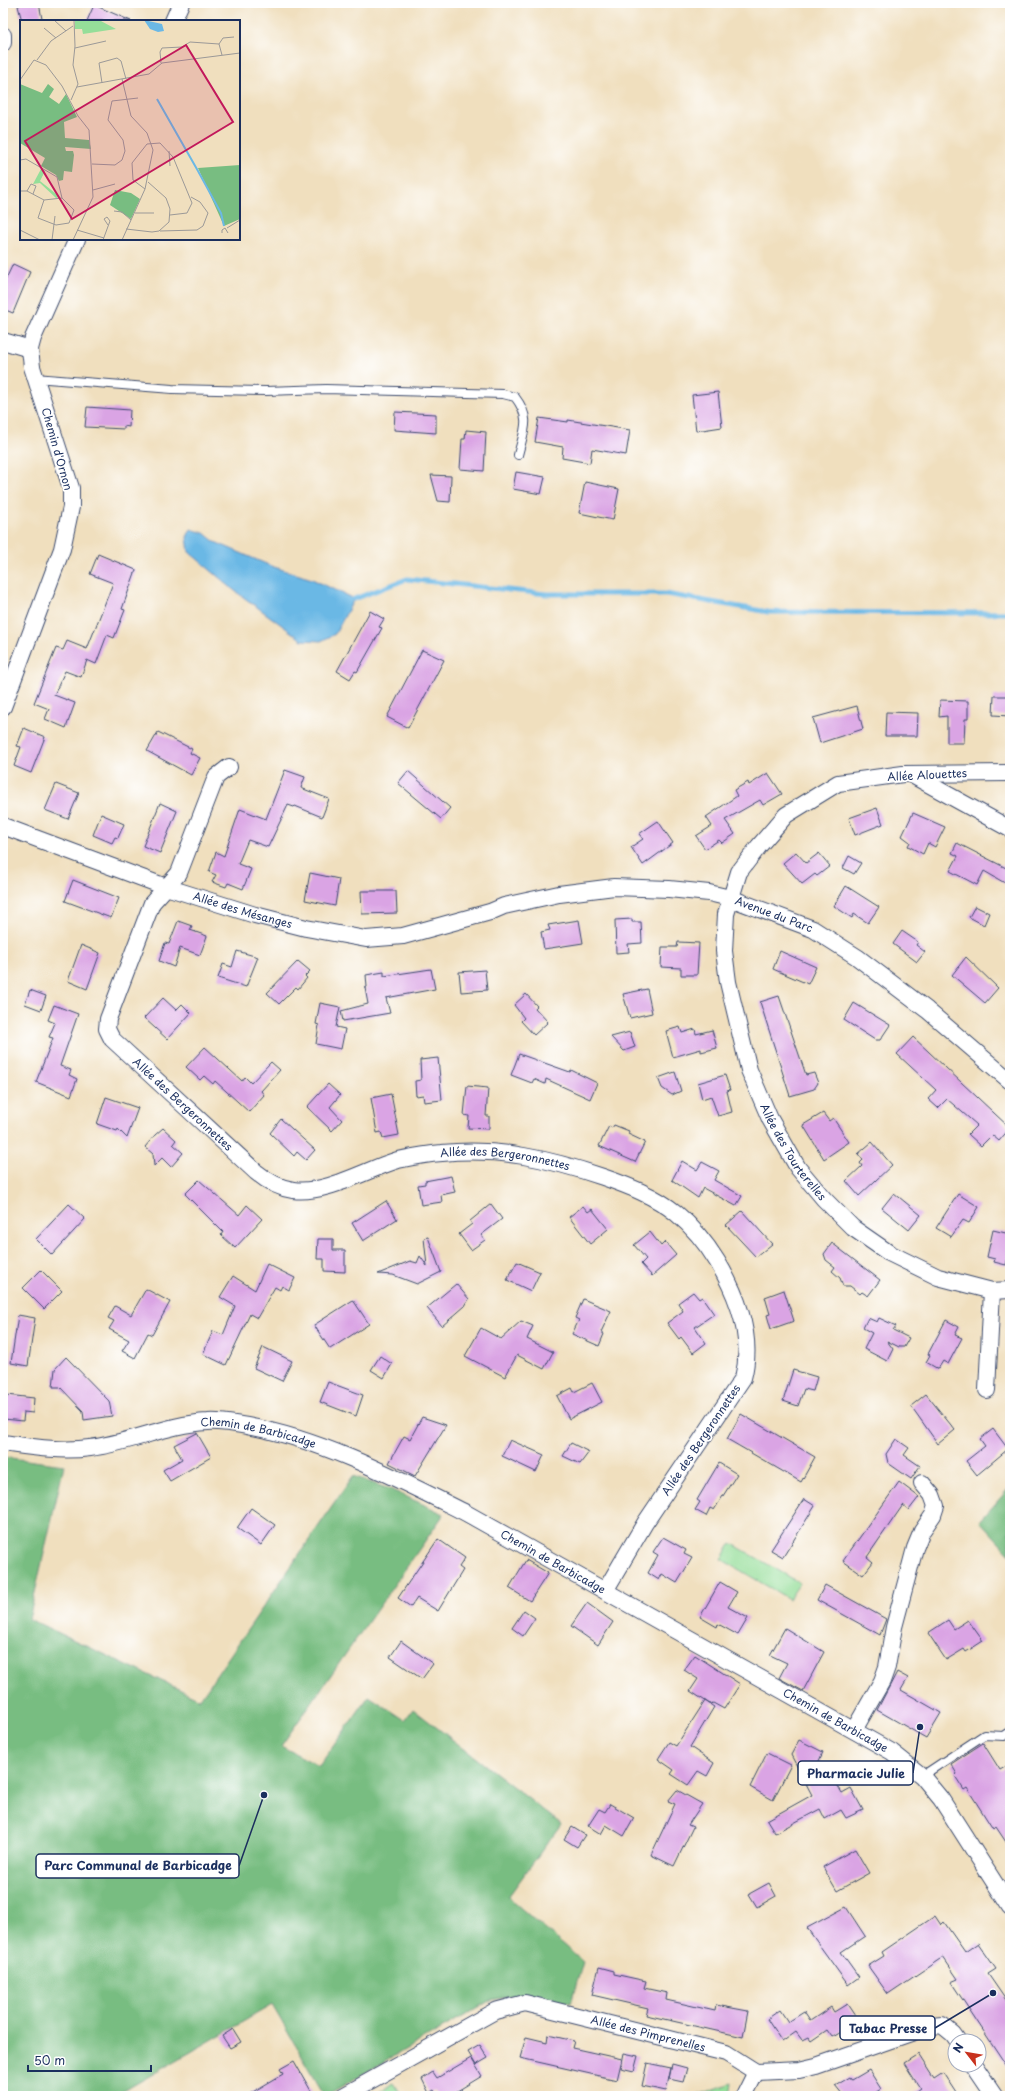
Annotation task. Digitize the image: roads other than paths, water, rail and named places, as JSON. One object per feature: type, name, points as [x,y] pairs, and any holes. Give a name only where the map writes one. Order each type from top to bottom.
[{"type":"street","points":[[173,20],[181,3]]},
{"type":"street","points":[[3,35],[3,43]]},
{"type":"street","name":"Chemin d'Ornon","points":[[3,707],[62,549],[71,507],[71,488],[35,378],[30,349],[33,338],[77,240]]},
{"type":"street","points":[[3,341],[30,349]]},
{"type":"street","name":"Allée des Bergeronnettes","points":[[229,767],[216,777],[179,873],[152,903],[108,1020],[107,1029],[112,1039],[265,1179],[285,1188],[306,1190],[334,1183],[399,1160],[442,1153],[478,1151],[520,1154],[574,1167],[623,1184],[648,1195],[677,1214],[705,1241],[734,1293],[743,1321],[746,1346],[743,1378],[645,1522],[605,1591]]},
{"type":"street","name":"Allée Alouettes","points":[[730,898],[740,872],[759,846],[786,816],[838,783],[904,774],[1010,773]]},
{"type":"street","points":[[912,775],[1010,829]]},
{"type":"street","name":"Allée des Mésanges","points":[[3,826],[166,887],[255,915],[306,928],[366,939],[403,936],[490,912]]},
{"type":"street","name":"Avenue du Parc","points":[[490,912],[504,906],[560,894],[614,887],[669,889],[709,893],[730,898],[813,929],[851,953],[927,1010],[1010,1081]]},
{"type":"street","name":"Allée des Tourterelles","points":[[730,898],[726,914],[724,950],[728,982],[749,1070],[770,1119],[798,1168],[824,1199],[853,1228],[889,1253],[938,1277],[992,1291],[1010,1290]]},
{"type":"street","points":[[987,1390],[992,1291]]},
{"type":"street","name":"Chemin de Barbicadge","points":[[3,1443],[54,1449],[90,1448],[123,1442],[183,1425],[211,1422],[271,1431],[356,1461],[421,1490],[466,1513],[892,1752],[922,1776],[941,1799],[1010,1907]]},
{"type":"street","points":[[854,1730],[882,1681],[887,1667],[894,1627],[915,1548],[922,1531],[933,1515],[936,1506],[932,1495],[922,1483]]},
{"type":"street","name":"Allée des Pimprenelles","points":[[343,2096],[495,2011],[525,2003],[726,2053],[756,2072]]},
{"type":"street","points":[[744,2096],[756,2072],[799,2070],[816,2066],[931,2026],[942,2026],[952,2033]]},
{"type":"street","points":[[979,2073],[995,2096]]},
{"type":"lane","points":[[35,378],[180,389],[266,391],[326,389],[503,394],[515,397],[524,408],[526,422],[518,455]]},
{"type":"lane","points":[[922,1776],[984,1735],[1004,1736],[1010,1732]]},
{"type":"water","points":[[191,529],[204,533],[215,542],[271,566],[312,579],[354,599],[335,634],[321,641],[302,640],[235,591],[189,552],[187,537]]},
{"type":"waterway","points":[[354,599],[407,579],[546,594],[666,594],[768,612],[1010,613]]},
{"type":"place","name":"Pharmacie Julie","points":[[920,1727]]},
{"type":"place","name":"Parc Communal de Barbicadge","points":[[264,1795]]},
{"type":"place","name":"Tabac Presse","points":[[993,1993]]}]
